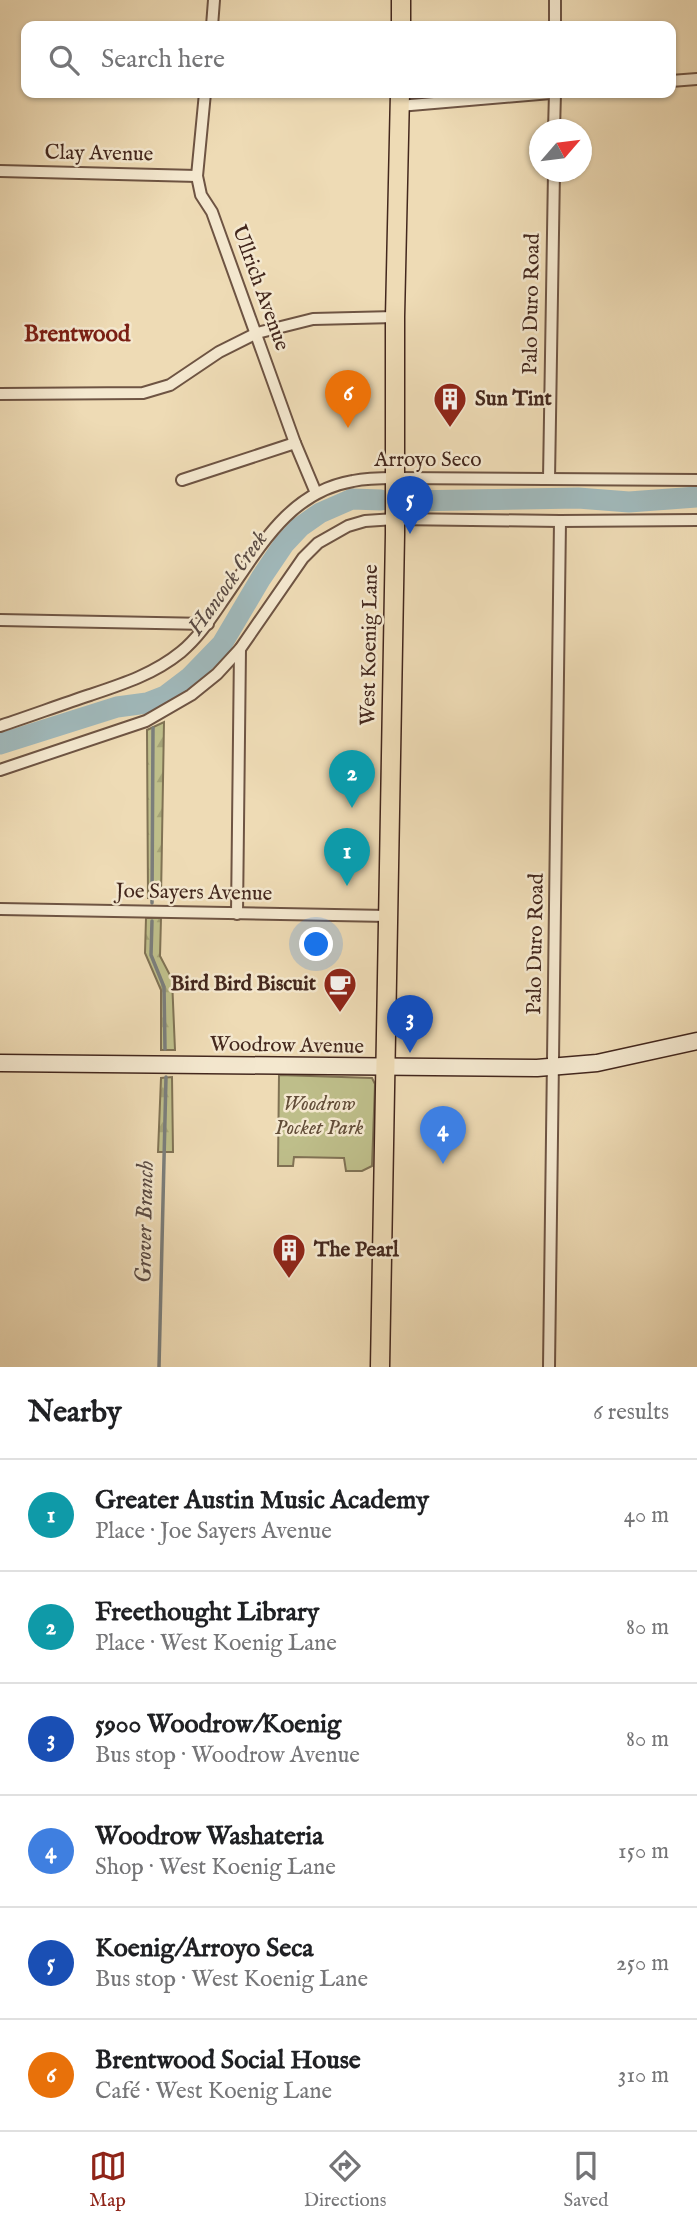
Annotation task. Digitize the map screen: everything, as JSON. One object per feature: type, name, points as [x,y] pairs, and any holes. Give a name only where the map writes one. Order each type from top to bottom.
[{"type":"main road","points":[[401,0],[401,21]]},
{"type":"main road","name":"West Koenig Lane","points":[[380,1367],[396,519],[399,99]]},
{"type":"street","points":[[212,21],[214,0]]},
{"type":"street","points":[[555,0],[555,21]]},
{"type":"street","points":[[676,81],[697,79]]},
{"type":"street","name":"Ullrich Avenue","points":[[205,98],[197,176],[201,195],[212,212],[295,443],[316,493]]},
{"type":"street","points":[[399,99],[425,98]]},
{"type":"street","points":[[553,98],[554,119]]},
{"type":"street","name":"Clay Avenue","points":[[0,171],[197,176]]},
{"type":"street","name":"Palo Duro Road","points":[[549,479],[554,182]]},
{"type":"street","points":[[0,394],[143,393],[170,385],[219,352],[257,333],[313,319],[396,317]]},
{"type":"street","points":[[182,480],[295,443]]},
{"type":"street","name":"Arroyo Seco","points":[[0,726],[150,673],[182,652],[208,624],[271,531],[286,514],[316,493],[352,481],[395,478],[697,480]]},
{"type":"street","points":[[0,770],[157,716],[204,685],[240,649],[303,558],[318,543],[348,526],[365,521],[396,519],[697,520]]},
{"type":"street","name":"Palo Duro Road","points":[[549,1367],[560,521]]},
{"type":"street","points":[[0,620],[208,624]]},
{"type":"street","points":[[237,914],[240,649]]},
{"type":"street","name":"Joe Sayers Avenue","points":[[0,909],[388,916]]},
{"type":"street","name":"Woodrow Avenue","points":[[0,1063],[386,1068],[554,1067],[641,1055],[697,1041]]},
{"type":"green space","points":[[164,722],[161,898],[148,898],[147,730]]},
{"type":"green space","points":[[146,918],[161,918],[160,956],[172,979],[175,1050],[161,1050],[161,990],[145,953]]},
{"type":"green space","name":"Woodrow Pocket Park","points":[[279,1075],[372,1078],[375,1084],[372,1166],[362,1171],[346,1171],[344,1158],[294,1157],[293,1166],[278,1166]]},
{"type":"green space","points":[[172,1077],[173,1152],[158,1152],[161,1078]]},
{"type":"waterway","name":"Hancock Creek","points":[[408,501],[578,498],[629,502],[697,497]]},
{"type":"waterway","name":"Hancock Creek","points":[[0,744],[117,707],[147,703],[165,696],[190,677],[222,644],[261,578],[284,544],[300,527],[320,513],[352,499],[381,500]]},
{"type":"waterway","name":"Grover Branch","points":[[147,703],[149,710]]},
{"type":"waterway","name":"Grover Branch","points":[[152,903],[153,728]]},
{"type":"waterway","name":"Grover Branch","points":[[152,921],[151,955],[164,987],[165,1049]]},
{"type":"waterway","name":"Grover Branch","points":[[159,1367],[166,1077]]},
{"type":"place","name":"Brentwood Social House","points":[[348,428]]},
{"type":"place","name":"Sun Tint","points":[[450,429]]},
{"type":"place","name":"Koenig/Arroyo Seca","points":[[410,534]]},
{"type":"place","name":"Freethought Library","points":[[352,808]]},
{"type":"place","name":"Greater Austin Music Academy","points":[[347,886]]},
{"type":"place","name":"Bird Bird Biscuit","points":[[340,1014]]},
{"type":"place","name":"5900 Woodrow/Koenig","points":[[410,1053]]},
{"type":"place","name":"Woodrow Washateria","points":[[443,1164]]},
{"type":"place","name":"The Pearl","points":[[289,1280]]},
{"type":"district","name":"Brentwood","points":[[77,334]]}]
